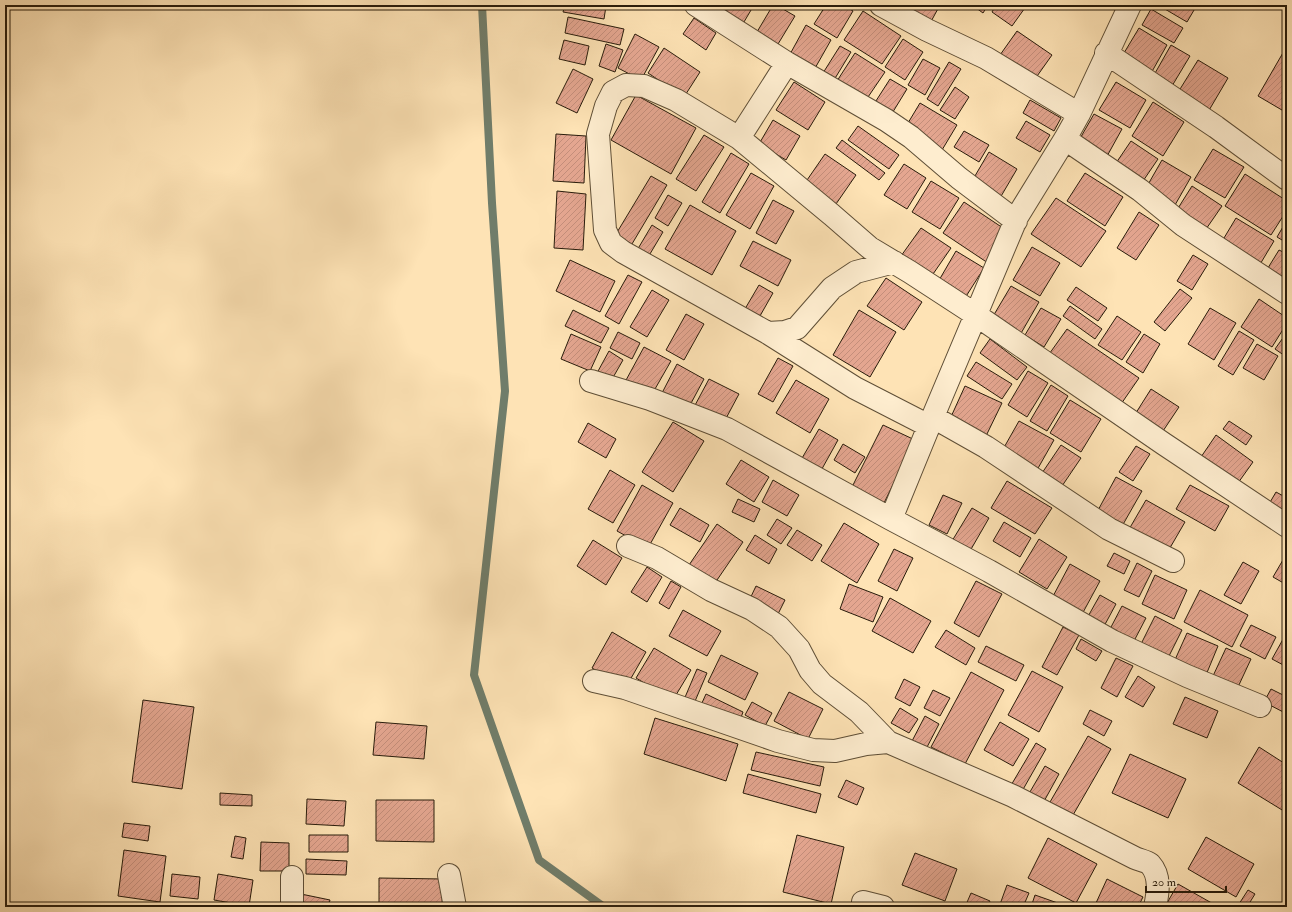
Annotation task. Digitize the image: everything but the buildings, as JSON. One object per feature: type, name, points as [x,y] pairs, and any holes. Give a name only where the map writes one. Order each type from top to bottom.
[{"type":"street","points":[[696,5],[787,63],[886,120],[911,137],[959,178],[1016,221]]},
{"type":"street","points":[[881,5],[927,30],[986,58],[1079,114]]},
{"type":"street","points":[[891,519],[1016,221],[1079,114],[1130,5]]},
{"type":"street","points":[[1106,54],[1216,127],[1287,179]]},
{"type":"street","points":[[738,138],[787,63]]},
{"type":"street","points":[[1173,561],[1109,529],[986,448],[855,388],[768,333],[623,252],[611,243],[605,230],[598,134],[606,106],[613,92],[626,85],[644,86],[676,100],[738,138],[870,248],[976,315],[1164,444],[1287,526]]},
{"type":"street","points":[[1065,139],[1140,190],[1183,225],[1287,293]]},
{"type":"street","points":[[768,333],[785,332],[797,328],[832,288],[856,272],[894,262]]},
{"type":"street","points":[[591,381],[650,399],[727,429],[989,571],[1112,641],[1186,676],[1260,706]]},
{"type":"street","points":[[628,546],[657,558],[711,590],[752,609],[780,627],[799,649],[810,670],[822,684],[859,712],[888,742],[1013,796],[1135,858],[1149,863],[1156,875],[1158,890],[1155,907]]},
{"type":"street","points":[[594,681],[625,688],[778,741],[813,750],[835,751],[866,744],[888,742]]},
{"type":"street","points":[[449,875],[455,907]]},
{"type":"street","points":[[292,877],[292,907]]},
{"type":"street","points":[[863,902],[883,907]]},
{"type":"waterway","points":[[482,5],[492,203],[505,391],[474,675],[539,860],[604,907]]}]
